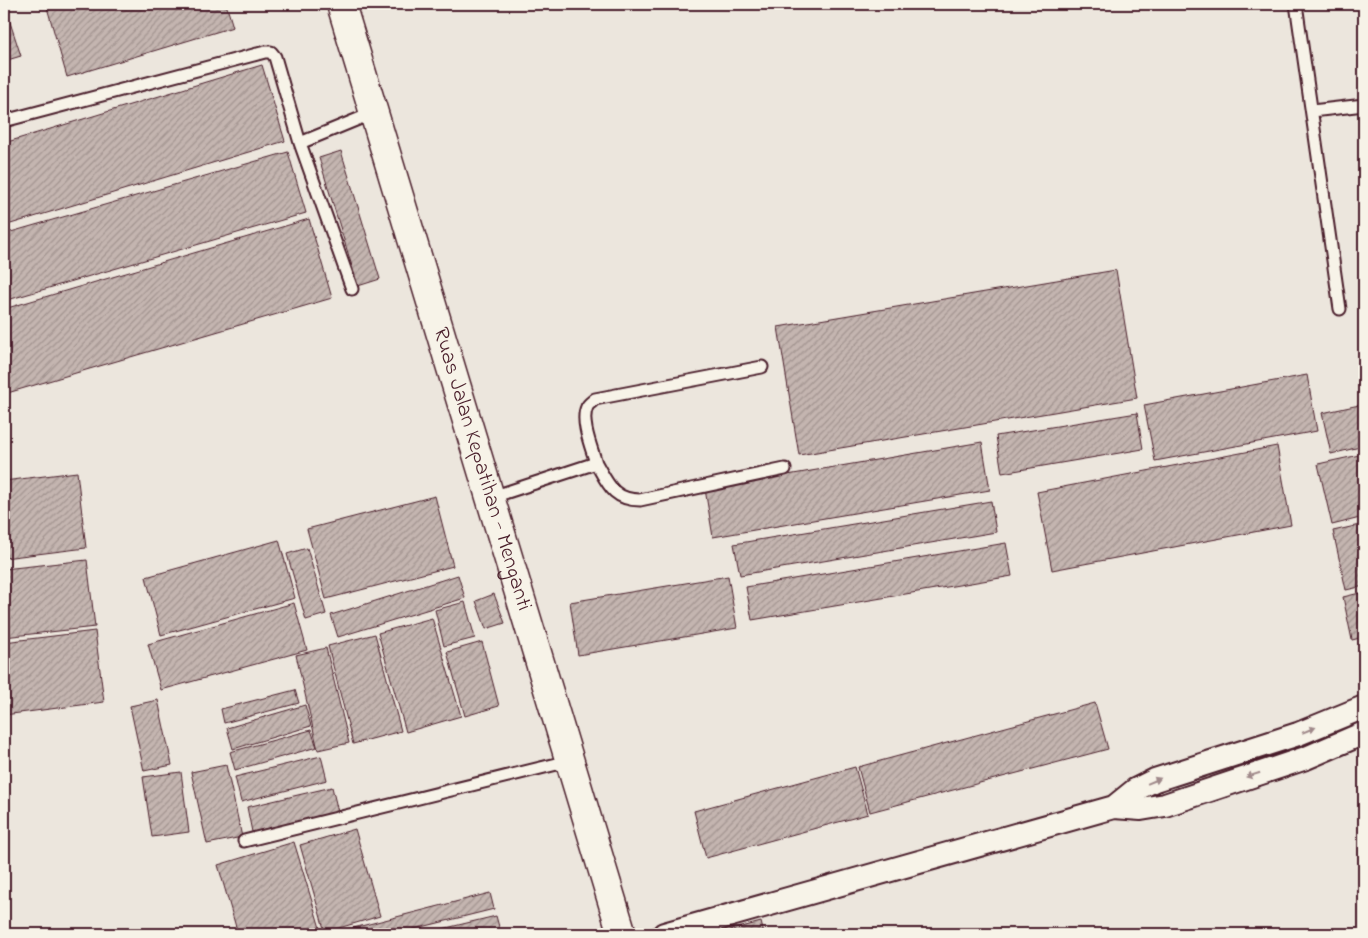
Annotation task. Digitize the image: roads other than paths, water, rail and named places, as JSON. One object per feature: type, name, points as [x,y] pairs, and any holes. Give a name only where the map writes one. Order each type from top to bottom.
[{"type":"main road","name":"Ruas Jalan Kepatihan - Menganti","points":[[341,4],[622,934]]},
{"type":"street","points":[[1114,807],[1135,790],[1155,780],[1298,734],[1364,707]]},
{"type":"street","points":[[1332,720],[1342,743]]},
{"type":"street","points":[[664,934],[1114,807],[1141,809],[1165,805],[1306,758],[1364,733]]},
{"type":"lane","points":[[1296,4],[1340,309]]},
{"type":"lane","points":[[4,121],[271,52],[275,57],[300,143],[352,289]]},
{"type":"lane","points":[[1312,111],[1364,105]]},
{"type":"lane","points":[[300,143],[373,114]]},
{"type":"lane","points":[[762,368],[595,399],[587,407],[585,417],[587,430],[596,463],[610,487],[619,496],[629,500],[640,500],[785,469]]},
{"type":"lane","points":[[490,498],[596,463]]},
{"type":"lane","points":[[244,840],[569,761]]}]
